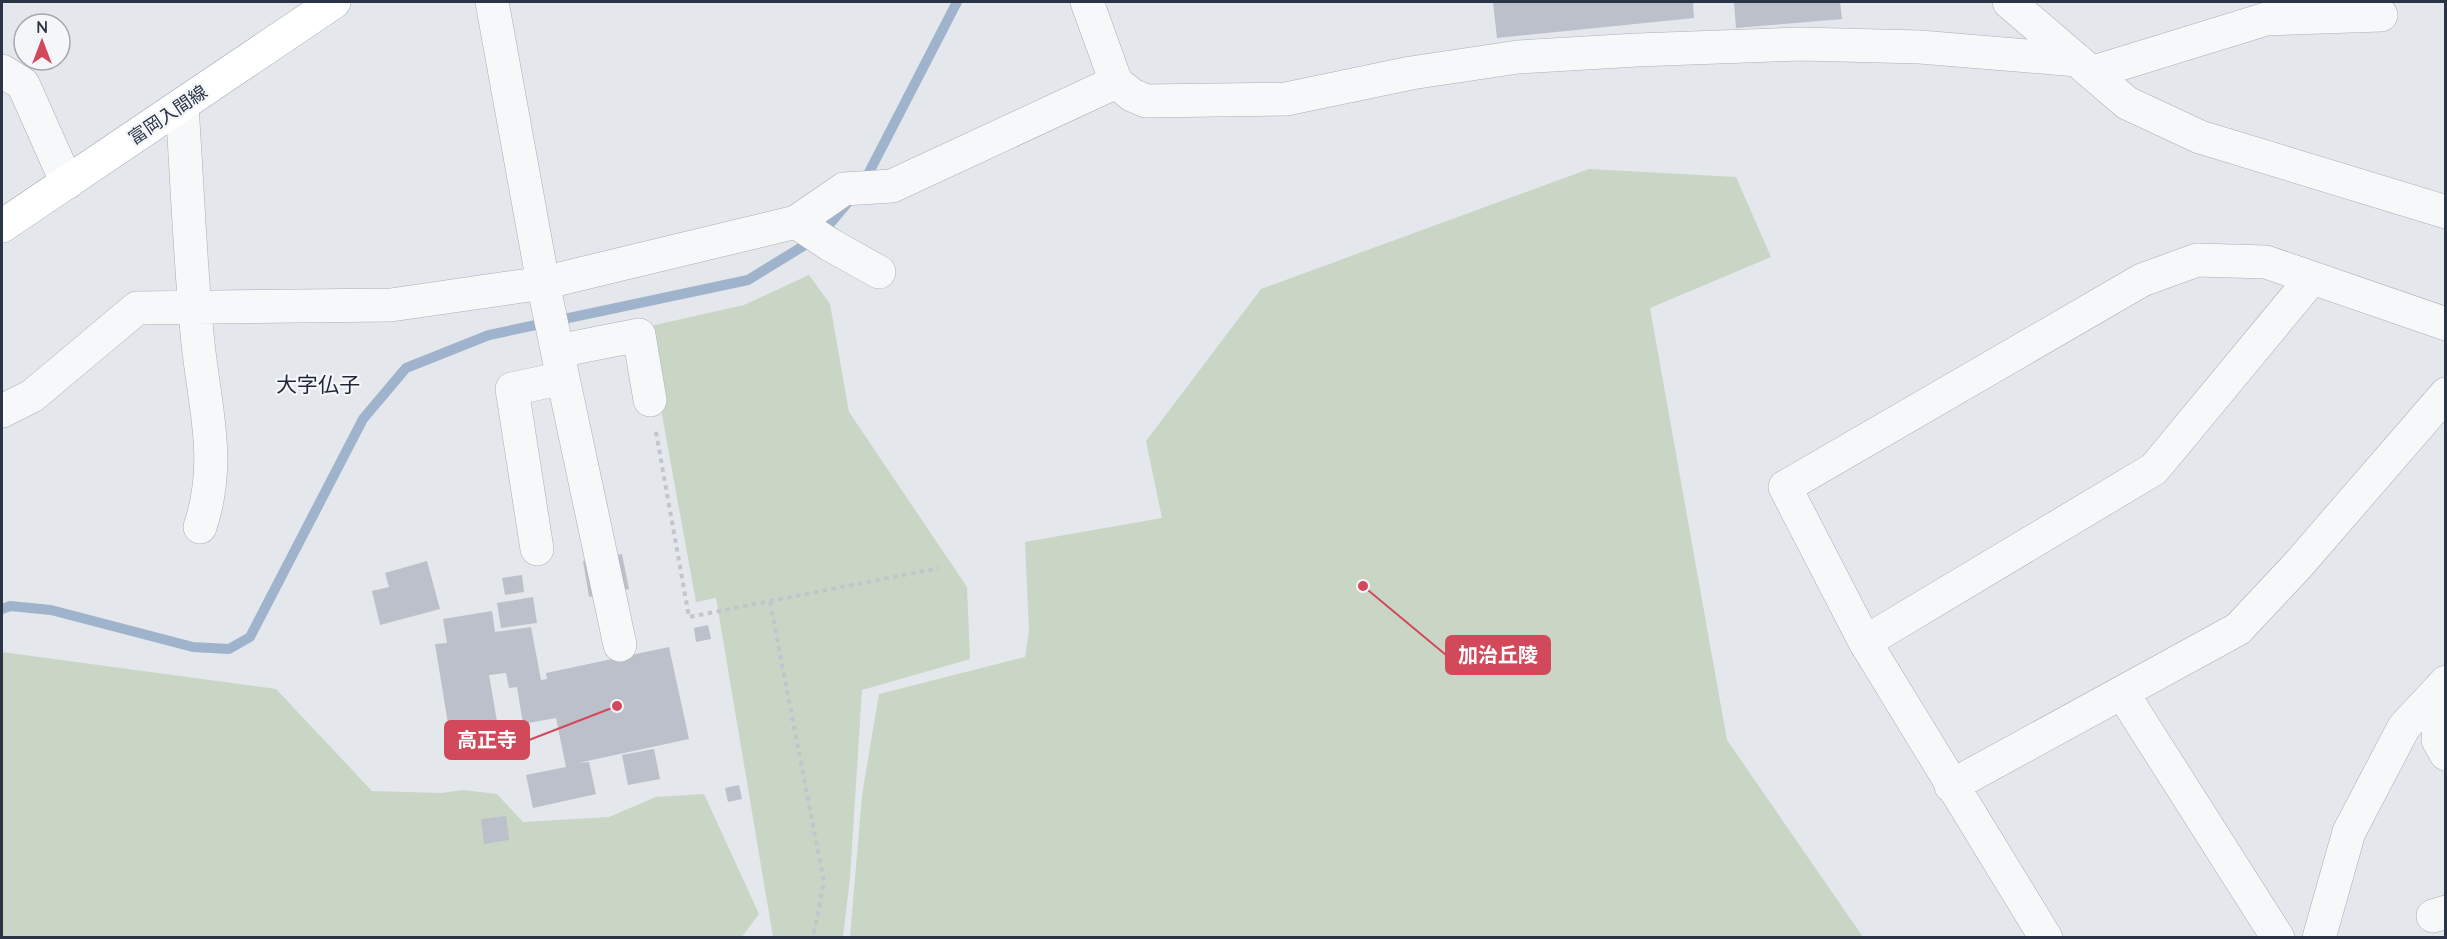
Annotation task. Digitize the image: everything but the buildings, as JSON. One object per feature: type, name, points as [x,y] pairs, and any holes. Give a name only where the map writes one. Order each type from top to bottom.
[{"type":"main road","name":"富岡入間線","points":[[2,226],[334,2]]},
{"type":"street","points":[[492,2],[543,284],[620,645]]},
{"type":"street","points":[[1087,2],[1116,82],[1132,95],[1146,101],[1287,99],[1411,73],[1518,57],[1791,44],[1920,47],[2085,66],[2264,10],[2381,15]]},
{"type":"street","points":[[2009,2],[2127,103],[2200,137],[2445,212]]},
{"type":"street","points":[[2,71],[23,84],[67,183]]},
{"type":"street","points":[[2,411],[32,396],[137,308],[392,305],[543,284],[810,231],[844,189],[892,186],[1116,82]]},
{"type":"street","points":[[182,105],[195,306],[213,459],[207,507],[200,527]]},
{"type":"street","points":[[810,231],[879,272]]},
{"type":"street","points":[[2046,938],[1865,642],[1785,487],[2142,280],[2196,260],[2266,261],[2445,324]]},
{"type":"street","points":[[1865,642],[2154,469],[2312,278]]},
{"type":"street","points":[[537,549],[512,388],[557,344],[639,334],[650,400]]},
{"type":"street","points":[[1952,786],[2238,630],[2298,565],[2445,394]]},
{"type":"street","points":[[2443,685],[2438,740],[2445,754]]},
{"type":"street","points":[[2319,938],[2349,832],[2404,727],[2443,685]]},
{"type":"street","points":[[2122,694],[2278,938]]},
{"type":"path","points":[[650,400],[689,617],[939,568]]},
{"type":"path","points":[[770,602],[825,882],[813,938]]},
{"type":"green space","points":[[1589,169],[1736,177],[1771,257],[1650,308],[1727,740],[1863,937],[850,937],[862,795],[879,694],[1025,657],[1029,631],[1025,542],[1162,518],[1146,441],[1261,289]]},
{"type":"green space","points":[[809,275],[830,304],[849,412],[967,587],[970,659],[862,690],[850,878],[843,937],[773,937],[716,598],[696,602],[646,327],[744,305]]},
{"type":"green space","points":[[2,652],[276,689],[372,791],[441,793],[463,790],[497,794],[523,822],[609,817],[656,797],[704,794],[759,914],[741,938],[2,938]]},
{"type":"waterway","points":[[864,182],[957,2]]},
{"type":"waterway","points":[[2,609],[10,606],[51,610],[193,647],[229,649],[250,637],[363,419],[406,368],[489,335],[748,280],[805,245],[828,226],[849,201]]},
{"type":"place","name":"加治丘陵","points":[[1363,586]]},
{"type":"place","name":"高正寺","points":[[617,706]]},
{"type":"district","name":"大字仏子","points":[[318,385]]}]
